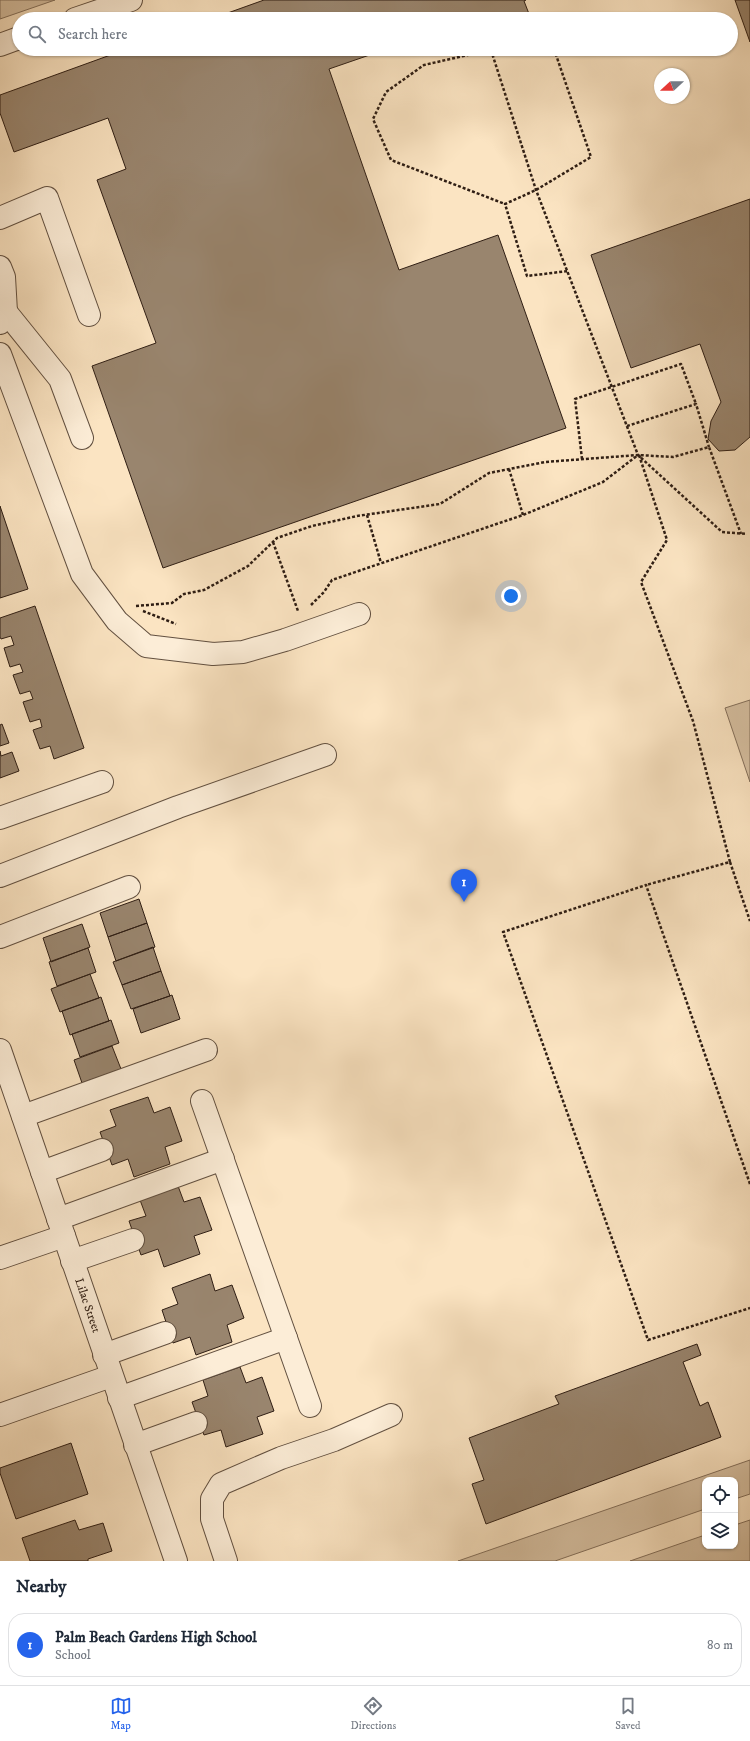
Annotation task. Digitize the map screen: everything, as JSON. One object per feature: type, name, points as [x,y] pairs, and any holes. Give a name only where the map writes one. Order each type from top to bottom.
[{"type":"street","points":[[96,12],[131,0]]},
{"type":"street","points":[[0,45],[12,41]]},
{"type":"street","points":[[0,218],[47,198],[89,315]]},
{"type":"street","points":[[0,266],[4,277],[3,318],[60,379],[82,438]]},
{"type":"street","points":[[0,354],[82,574],[117,621],[146,646],[213,654],[243,652],[285,640],[359,614]]},
{"type":"street","points":[[0,876],[178,807],[325,755]]},
{"type":"street","points":[[0,818],[102,782]]},
{"type":"street","points":[[0,937],[129,887]]},
{"type":"street","name":"Lilac Street","points":[[0,1050],[111,1376],[176,1561]]},
{"type":"street","points":[[23,1116],[206,1050]]},
{"type":"street","points":[[202,1101],[310,1406]]},
{"type":"street","points":[[42,1172],[102,1150]]},
{"type":"street","points":[[0,1258],[61,1227],[223,1159]]},
{"type":"street","points":[[72,1261],[133,1240]]},
{"type":"street","points":[[104,1355],[165,1333]]},
{"type":"street","points":[[119,1398],[286,1338]]},
{"type":"street","points":[[0,1415],[111,1376]]},
{"type":"street","points":[[226,1561],[212,1518],[212,1499],[221,1484],[281,1458],[334,1440],[391,1415]]},
{"type":"street","points":[[135,1445],[196,1423]]},
{"type":"path","points":[[463,56],[424,65],[386,92],[373,119],[391,160],[505,204],[536,190],[591,157],[556,56]]},
{"type":"path","points":[[495,56],[536,190],[638,455],[667,540],[641,582],[693,721],[730,862],[750,921]]},
{"type":"path","points":[[505,204],[527,276],[568,271]]},
{"type":"path","points":[[582,459],[575,399],[681,364],[696,404],[709,447],[741,534]]},
{"type":"path","points":[[627,426],[696,404]]},
{"type":"path","points":[[182,627],[134,607],[172,603],[184,594],[204,590],[248,566],[277,538],[312,526],[367,515],[440,504],[489,474],[545,462],[638,455],[673,457],[709,447]]},
{"type":"path","points":[[310,606],[324,592],[332,580],[523,515],[603,482],[638,455]]},
{"type":"path","points":[[638,455],[722,532],[747,534]]},
{"type":"path","points":[[510,470],[523,515]]},
{"type":"path","points":[[367,515],[381,563]]},
{"type":"path","points":[[273,542],[300,615]]},
{"type":"path","points":[[730,862],[646,885],[503,932],[648,1340],[750,1308]]},
{"type":"path","points":[[646,885],[750,1184]]},
{"type":"shaded area","points":[[0,0],[55,0],[20,12],[12,12],[12,15],[0,19]]},
{"type":"shaded area","points":[[750,700],[750,782],[725,708]]},
{"type":"shaded area","points":[[750,1460],[750,1494],[738,1498],[738,1477],[702,1477],[702,1510],[555,1561],[458,1561]]},
{"type":"shaded area","points":[[750,1520],[750,1561],[630,1561],[702,1536],[702,1549],[738,1549],[738,1524]]},
{"type":"building","points":[[264,0],[526,0],[524,1],[528,12],[231,12]]},
{"type":"building","points":[[735,0],[750,0],[750,42]]},
{"type":"building","points":[[108,56],[367,56],[329,69],[399,270],[498,235],[566,428],[163,568],[92,366],[156,343],[97,180],[126,169],[108,118],[14,152],[0,113],[0,95]]},
{"type":"building","points":[[750,199],[750,437],[735,450],[719,451],[708,439],[711,421],[721,402],[700,344],[631,368],[591,255]]},
{"type":"building","points":[[0,506],[28,589],[0,598]]},
{"type":"building","points":[[35,606],[84,748],[54,759],[50,746],[40,749],[33,730],[42,727],[40,719],[30,722],[23,702],[33,699],[30,691],[20,694],[13,675],[23,672],[20,664],[10,667],[4,648],[14,645],[11,636],[1,639],[0,637],[0,618]]},
{"type":"building","points":[[2,724],[9,743],[0,746],[0,725]]},
{"type":"building","points":[[0,751],[1,756],[12,752],[19,771],[0,778]]},
{"type":"building","points":[[139,899],[147,923],[108,937],[100,913]]},
{"type":"building","points":[[147,923],[155,947],[116,961],[108,937]]},
{"type":"building","points":[[82,924],[90,947],[51,962],[43,938]]},
{"type":"building","points":[[153,947],[161,971],[122,985],[113,962]]},
{"type":"building","points":[[88,948],[96,972],[57,986],[49,962]]},
{"type":"building","points":[[161,971],[170,996],[131,1009],[122,985]]},
{"type":"building","points":[[90,974],[99,998],[60,1012],[51,989]]},
{"type":"building","points":[[172,995],[180,1019],[141,1033],[133,1009]]},
{"type":"building","points":[[101,997],[109,1021],[70,1035],[62,1011]]},
{"type":"building","points":[[111,1020],[119,1043],[80,1057],[72,1034]]},
{"type":"building","points":[[112,1046],[121,1069],[82,1083],[74,1060]]},
{"type":"building","points":[[148,1097],[154,1113],[170,1107],[182,1141],[165,1147],[170,1164],[134,1177],[128,1159],[112,1165],[100,1132],[116,1126],[110,1110]]},
{"type":"building","points":[[178,1186],[184,1202],[200,1197],[212,1230],[194,1236],[200,1254],[164,1267],[158,1249],[141,1255],[129,1221],[146,1216],[140,1200]]},
{"type":"building","points":[[210,1274],[215,1291],[232,1285],[244,1318],[227,1325],[232,1342],[196,1355],[190,1337],[173,1343],[162,1310],[178,1304],[172,1288]]},
{"type":"building","points":[[697,1344],[701,1355],[683,1362],[700,1406],[708,1402],[721,1437],[486,1524],[472,1484],[484,1480],[469,1438],[559,1404],[555,1396]]},
{"type":"building","points":[[240,1367],[246,1383],[262,1377],[274,1411],[257,1417],[263,1434],[226,1447],[221,1430],[204,1435],[192,1402],[208,1396],[203,1380]]},
{"type":"building","points":[[71,1443],[88,1494],[16,1519],[0,1473],[0,1468]]},
{"type":"building","points":[[75,1520],[79,1530],[103,1523],[112,1551],[88,1559],[88,1561],[30,1561],[22,1538]]},
{"type":"place","name":"Palm Beach Gardens High School","points":[[464,902]]}]
